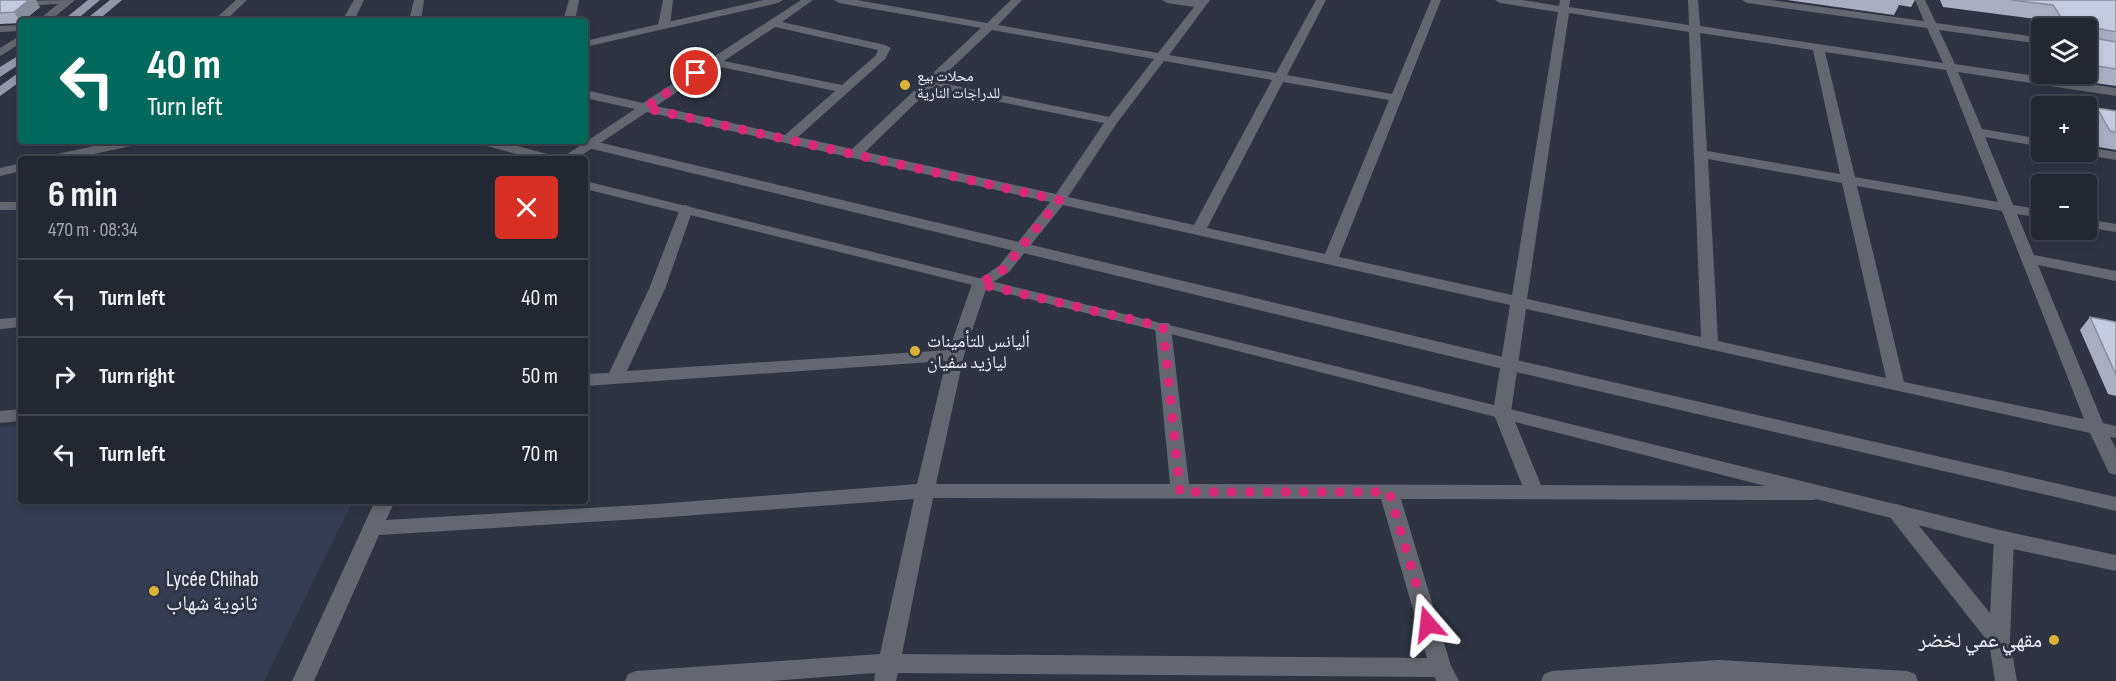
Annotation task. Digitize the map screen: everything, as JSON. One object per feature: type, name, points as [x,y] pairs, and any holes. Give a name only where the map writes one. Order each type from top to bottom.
[{"type":"main road","points":[[72,18],[95,0]]},
{"type":"main road","points":[[94,18],[117,0]]},
{"type":"main road","points":[[0,73],[18,59]]},
{"type":"main road","points":[[0,92],[16,83]]},
{"type":"street","points":[[0,4],[70,0]]},
{"type":"street","points":[[47,18],[70,0]]},
{"type":"street","points":[[222,18],[242,0]]},
{"type":"street","points":[[350,18],[359,0]]},
{"type":"street","points":[[416,18],[419,0]]},
{"type":"street","points":[[570,18],[574,0]]},
{"type":"street","points":[[664,26],[668,0]]},
{"type":"street","points":[[588,43],[746,4],[778,0]]},
{"type":"street","points":[[588,140],[645,108],[808,0]]},
{"type":"street","points":[[839,0],[1396,98]]},
{"type":"street","points":[[855,154],[1017,0]]},
{"type":"street","points":[[1167,0],[1203,3]]},
{"type":"street","points":[[1198,231],[1321,0]]},
{"type":"street","points":[[1330,260],[1436,0]]},
{"type":"street","points":[[1500,0],[1565,5],[1695,29],[2116,92]]},
{"type":"street","points":[[1693,0],[1710,345]]},
{"type":"street","points":[[1748,0],[2031,39]]},
{"type":"street","points":[[1920,0],[1950,66],[2097,427],[2116,468]]},
{"type":"street","points":[[887,672],[956,355],[980,284],[1004,269],[1059,200],[1112,121],[1203,3]]},
{"type":"street","points":[[1535,493],[1502,412],[1565,5]]},
{"type":"street","points":[[772,23],[885,48],[880,57],[788,139]]},
{"type":"street","points":[[0,29],[18,28]]},
{"type":"street","points":[[0,53],[18,40]]},
{"type":"street","points":[[1818,48],[1896,386]]},
{"type":"street","points":[[714,62],[844,89]]},
{"type":"street","points":[[928,84],[1112,121]]},
{"type":"street","points":[[588,95],[1710,345],[2116,432]]},
{"type":"street","points":[[1977,132],[2031,141]]},
{"type":"street","points":[[67,156],[121,144]]},
{"type":"street","points":[[495,144],[539,156]]},
{"type":"street","points":[[570,156],[582,144]]},
{"type":"street","points":[[587,144],[1509,364],[2116,504]]},
{"type":"street","points":[[2097,153],[2116,156]]},
{"type":"street","points":[[1701,154],[2031,212]]},
{"type":"street","points":[[0,172],[18,168]]},
{"type":"street","points":[[588,186],[980,284],[1163,327],[2004,539],[2116,563]]},
{"type":"street","points":[[0,206],[18,206]]},
{"type":"street","points":[[615,378],[657,289],[686,209]]},
{"type":"street","points":[[2097,225],[2116,228]]},
{"type":"street","points":[[2028,258],[2116,276]]},
{"type":"street","points":[[0,324],[18,322]]},
{"type":"street","points":[[1163,327],[1180,492]]},
{"type":"street","points":[[588,380],[956,355]]},
{"type":"street","points":[[0,417],[18,416]]},
{"type":"street","points":[[375,528],[656,511],[925,491],[1824,493]]},
{"type":"street","points":[[636,681],[887,672],[1444,675],[1389,492]]},
{"type":"street","points":[[303,681],[375,528],[384,504]]},
{"type":"street","points":[[1896,511],[1999,640]]},
{"type":"street","points":[[2004,539],[1999,640],[2006,681]]},
{"type":"street","points":[[1552,681],[1719,670],[1906,681]]},
{"type":"shaded area","name":"Lycée Chihab ثانوية شهاب","points":[[18,426],[18,504],[352,504],[264,681],[0,681],[0,427]]},
{"type":"building","points":[[0,0],[29,0],[14,12],[0,13]]},
{"type":"building","points":[[2011,0],[2116,0],[2116,32],[2097,28],[2097,18],[2061,18],[2053,5]]},
{"type":"building","points":[[2097,39],[2116,42],[2116,69],[2097,66]]},
{"type":"building","points":[[2097,108],[2116,111],[2116,132],[2110,131]]},
{"type":"building","points":[[2090,317],[2116,322],[2116,375]]},
{"type":"place","name":"محلات بيع للدراجات النارية","points":[[905,85]]},
{"type":"place","name":"أليانس للتأمينات ليازيد سفيان","points":[[915,351]]},
{"type":"place","name":"Lycée Chihab ثانوية شهاب","points":[[154,591]]},
{"type":"place","name":"مقهي عمي لخضر","points":[[2054,640]]},
{"type":"route","points":[[696,73],[645,108],[1059,200],[1004,269],[980,284],[1163,327],[1180,492],[1389,492],[1428,624]]}]
